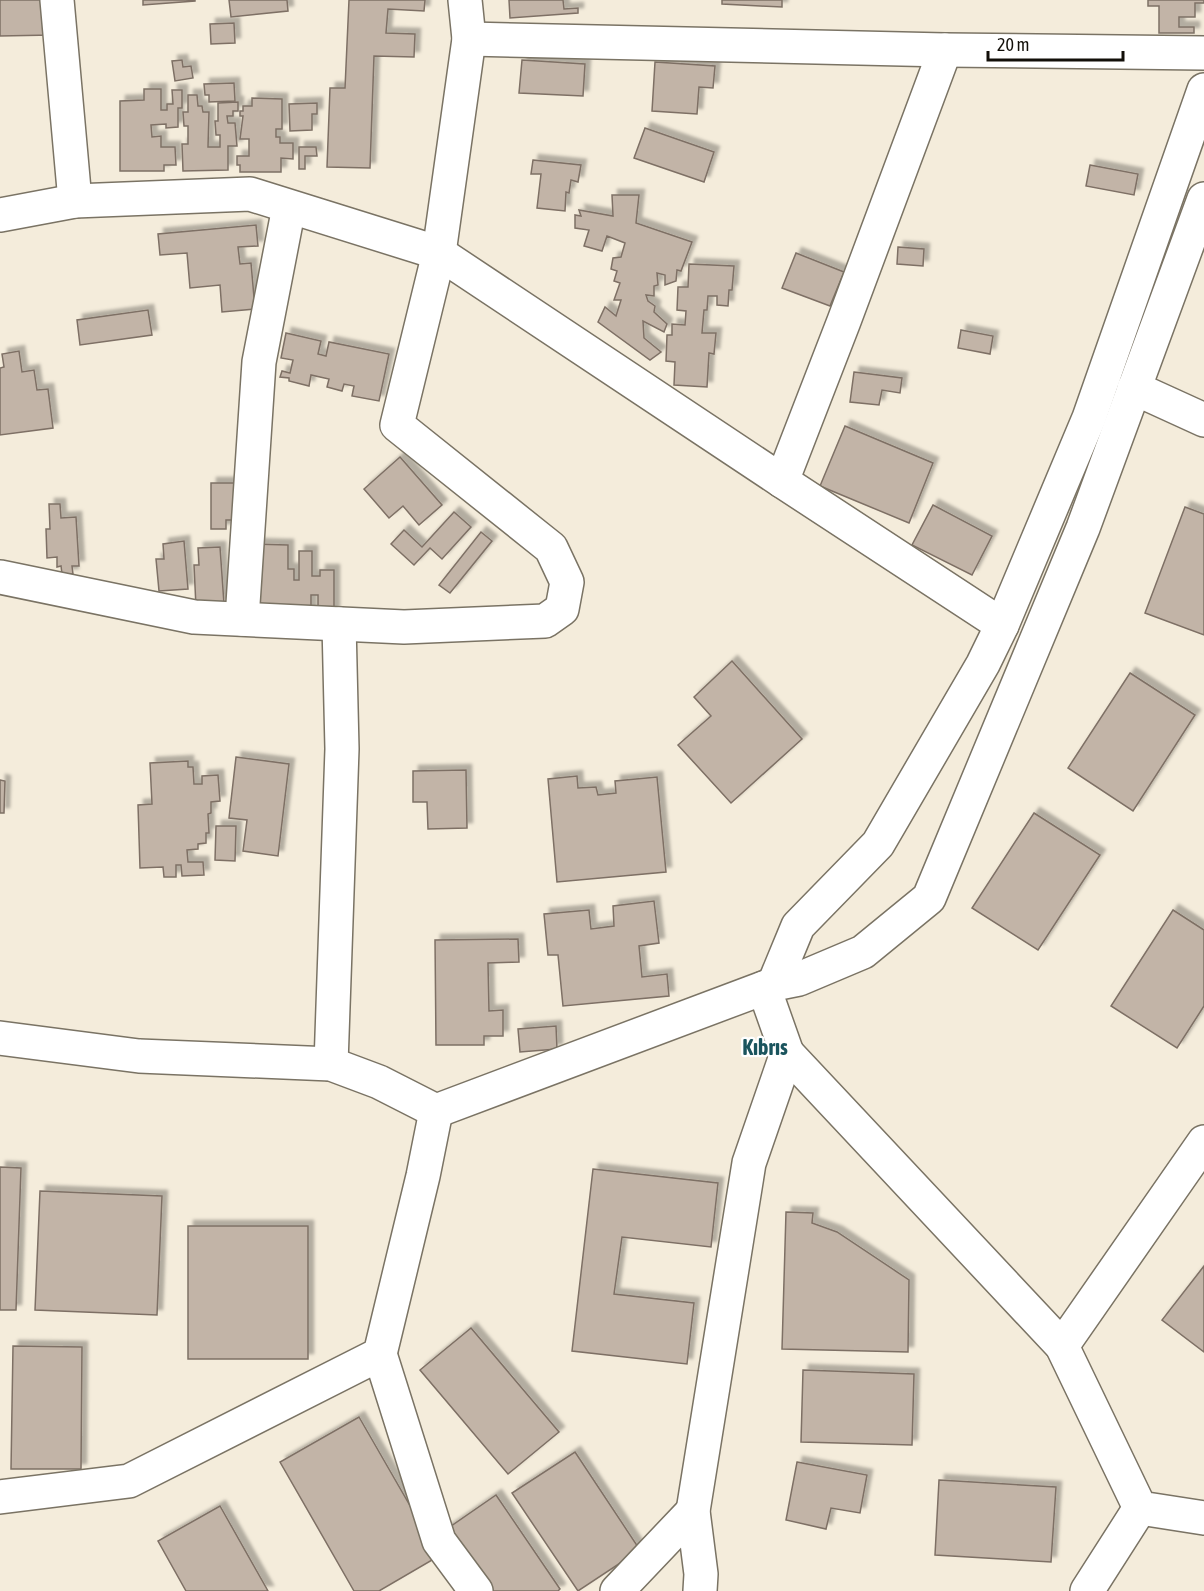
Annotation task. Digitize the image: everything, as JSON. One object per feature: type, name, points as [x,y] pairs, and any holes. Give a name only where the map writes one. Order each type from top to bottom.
[{"type":"street","points":[[57,0],[75,201]]},
{"type":"street","points":[[0,577],[194,617],[404,627],[545,621],[562,609],[567,582],[551,548],[397,425],[439,253],[469,39],[465,0]]},
{"type":"street","points":[[469,39],[945,50],[1204,53]]},
{"type":"street","points":[[782,481],[945,50]]},
{"type":"street","points":[[1140,1508],[1062,1346],[787,1053],[769,986],[798,926],[878,844],[983,664],[1002,625],[1089,418],[1204,90]]},
{"type":"street","points":[[0,215],[75,201],[250,194],[439,253],[1002,625]]},
{"type":"street","points":[[0,1038],[139,1056],[331,1064],[379,1082],[436,1111],[769,986],[799,980],[863,952],[929,898],[1083,528],[1204,199]]},
{"type":"street","points":[[242,619],[259,362],[290,207]]},
{"type":"street","points":[[1134,388],[1204,420]]},
{"type":"street","points":[[331,1064],[342,749],[339,624]]},
{"type":"street","points":[[700,1591],[701,1575],[693,1511],[749,1163],[787,1053]]},
{"type":"street","points":[[436,1111],[423,1176],[380,1354],[439,1541],[476,1591]]},
{"type":"street","points":[[1062,1346],[1204,1142]]},
{"type":"street","points":[[0,1497],[129,1481],[380,1354]]},
{"type":"street","points":[[1140,1508],[1204,1518]]},
{"type":"street","points":[[1087,1591],[1140,1508]]},
{"type":"street","points":[[617,1591],[693,1511]]},
{"type":"building","points":[[0,0],[51,0],[52,35],[0,36]]},
{"type":"building","points":[[143,0],[195,0],[195,1],[143,5]]},
{"type":"building","points":[[229,0],[287,0],[288,11],[231,17]]},
{"type":"building","points":[[349,0],[425,0],[424,11],[388,9],[386,33],[415,34],[414,57],[374,56],[370,168],[327,167],[330,88],[345,88]]},
{"type":"building","points":[[509,0],[563,0],[564,9],[578,8],[578,13],[510,18]]},
{"type":"building","points":[[722,0],[782,0],[782,7],[722,4]]},
{"type":"building","points":[[1148,0],[1204,0],[1204,3],[1195,3],[1195,17],[1179,17],[1179,27],[1194,27],[1194,33],[1159,33],[1159,6],[1148,6]]},
{"type":"building","points":[[234,23],[235,43],[211,44],[210,24]]},
{"type":"building","points":[[182,60],[183,67],[191,66],[193,78],[175,81],[172,61]]},
{"type":"building","points":[[522,60],[585,64],[583,96],[519,93]]},
{"type":"building","points":[[655,62],[715,66],[713,88],[699,87],[697,114],[652,111]]},
{"type":"building","points":[[234,83],[235,101],[209,102],[209,95],[205,95],[204,84]]},
{"type":"building","points":[[144,89],[161,89],[161,110],[167,110],[167,104],[173,104],[172,90],[182,90],[182,108],[178,108],[178,127],[166,128],[166,124],[151,125],[152,137],[161,136],[161,147],[175,147],[176,165],[164,165],[164,171],[120,171],[120,101],[144,100]]},
{"type":"building","points":[[188,95],[197,95],[198,106],[202,106],[203,112],[209,112],[208,147],[220,147],[220,135],[216,135],[215,121],[218,121],[218,103],[238,102],[238,111],[233,111],[233,116],[227,116],[228,123],[235,123],[237,146],[228,146],[228,170],[183,171],[182,144],[188,144],[188,126],[184,126],[183,112],[188,112]]},
{"type":"building","points":[[252,98],[282,99],[282,129],[276,129],[276,137],[280,137],[280,143],[293,143],[293,159],[281,158],[281,172],[240,172],[240,165],[237,165],[237,156],[249,156],[249,139],[240,139],[243,116],[240,116],[240,111],[243,111],[243,106],[252,106]]},
{"type":"building","points":[[317,103],[317,114],[312,114],[312,130],[290,131],[289,104]]},
{"type":"building","points":[[645,128],[714,152],[704,182],[634,158]]},
{"type":"building","points":[[299,147],[316,147],[317,156],[305,156],[305,169],[299,169]]},
{"type":"building","points":[[533,160],[581,165],[578,182],[571,180],[569,193],[566,192],[565,211],[537,208],[541,174],[531,174]]},
{"type":"building","points":[[1090,165],[1138,174],[1134,195],[1086,186]]},
{"type":"building","points":[[612,195],[639,195],[636,223],[692,242],[681,271],[677,270],[676,281],[665,285],[665,275],[657,273],[658,285],[654,286],[654,296],[646,295],[648,301],[655,306],[654,312],[667,324],[664,332],[643,321],[644,338],[661,352],[650,360],[598,322],[605,307],[616,316],[621,300],[614,300],[620,283],[614,281],[617,271],[611,269],[613,258],[621,257],[625,243],[607,236],[602,251],[584,246],[589,230],[575,228],[575,215],[581,216],[579,210],[613,216]]},
{"type":"building","points":[[256,225],[258,246],[238,247],[240,264],[251,263],[255,309],[222,312],[220,285],[190,288],[187,253],[160,255],[158,234]]},
{"type":"building","points":[[898,247],[924,249],[923,266],[897,264]]},
{"type":"building","points":[[796,253],[844,272],[830,306],[782,288]]},
{"type":"building","points":[[689,264],[734,266],[728,306],[717,305],[717,296],[708,296],[707,310],[704,310],[702,333],[716,333],[714,354],[709,353],[707,387],[674,385],[675,362],[666,361],[667,335],[672,335],[672,324],[685,325],[686,311],[677,310],[678,287],[688,287]]},
{"type":"building","points":[[148,310],[152,335],[80,345],[77,320]]},
{"type":"building","points":[[961,330],[993,336],[990,354],[958,348]]},
{"type":"building","points":[[286,333],[321,341],[318,354],[326,356],[329,342],[389,354],[379,401],[352,396],[354,386],[344,384],[342,391],[327,387],[329,379],[311,375],[309,386],[280,377],[282,371],[290,373],[293,360],[281,358]]},
{"type":"building","points":[[19,351],[22,372],[34,370],[37,390],[48,389],[53,428],[0,435],[0,368],[4,367],[2,354]]},
{"type":"building","points":[[854,372],[902,378],[900,393],[882,390],[879,405],[850,402]]},
{"type":"building","points":[[845,426],[933,463],[909,523],[820,486]]},
{"type":"building","points":[[400,457],[442,505],[419,525],[403,506],[389,518],[364,489]]},
{"type":"building","points":[[211,483],[235,483],[235,520],[226,520],[226,529],[211,529]]},
{"type":"building","points":[[49,504],[60,504],[61,518],[76,517],[79,566],[72,566],[73,574],[62,574],[61,566],[57,567],[57,557],[47,558],[46,529],[50,529]]},
{"type":"building","points":[[933,505],[992,536],[972,575],[912,545]]},
{"type":"building","points":[[1185,507],[1204,514],[1204,635],[1145,613]]},
{"type":"building","points":[[454,512],[471,527],[442,559],[430,548],[414,565],[391,544],[404,530],[422,547]]},
{"type":"building","points":[[481,532],[492,541],[450,593],[439,585]]},
{"type":"building","points":[[184,541],[188,589],[159,591],[156,559],[164,559],[163,544]]},
{"type":"building","points":[[253,544],[288,545],[288,569],[294,569],[294,580],[299,580],[299,551],[312,551],[312,576],[320,576],[320,570],[334,570],[334,612],[318,617],[318,595],[311,595],[311,616],[253,615]]},
{"type":"building","points":[[220,547],[224,604],[196,607],[194,565],[199,565],[198,548]]},
{"type":"building","points":[[732,661],[802,739],[731,803],[678,745],[711,716],[694,697]]},
{"type":"building","points":[[1130,673],[1195,715],[1133,811],[1068,768]]},
{"type":"building","points":[[236,757],[289,764],[278,856],[243,851],[247,820],[229,818]]},
{"type":"building","points":[[188,761],[188,767],[193,767],[194,784],[202,784],[202,776],[218,775],[220,801],[211,802],[206,843],[198,844],[198,849],[187,850],[188,862],[203,862],[204,875],[182,876],[181,865],[176,865],[176,877],[164,877],[163,867],[140,868],[138,805],[152,804],[150,763]]},
{"type":"building","points":[[466,770],[467,828],[428,829],[427,802],[413,802],[413,771]]},
{"type":"building","points":[[577,776],[578,788],[596,787],[598,795],[616,793],[615,781],[657,777],[666,872],[557,882],[548,779]]},
{"type":"building","points":[[0,780],[5,781],[4,813],[0,813]]},
{"type":"building","points":[[1034,813],[1100,855],[1038,950],[972,908]]},
{"type":"building","points":[[216,826],[236,826],[235,861],[215,860]]},
{"type":"building","points":[[654,901],[659,943],[639,946],[642,977],[667,974],[669,996],[563,1006],[558,955],[548,955],[544,914],[589,910],[591,929],[614,926],[613,906]]},
{"type":"building","points":[[1173,910],[1204,930],[1204,1006],[1177,1048],[1111,1006]]},
{"type":"building","points":[[518,939],[519,962],[488,963],[489,1011],[503,1010],[503,1036],[484,1036],[484,1045],[436,1045],[435,940]]},
{"type":"building","points":[[556,1026],[557,1049],[520,1052],[518,1029]]},
{"type":"building","points":[[0,1167],[21,1168],[16,1310],[0,1310]]},
{"type":"building","points":[[593,1169],[718,1183],[711,1247],[622,1237],[614,1294],[694,1303],[687,1364],[572,1351]]},
{"type":"building","points":[[40,1191],[162,1196],[157,1315],[35,1310]]},
{"type":"building","points":[[786,1212],[813,1213],[812,1223],[837,1232],[909,1280],[908,1352],[782,1349]]},
{"type":"building","points":[[188,1226],[308,1226],[308,1359],[188,1359]]},
{"type":"building","points":[[1204,1266],[1204,1352],[1162,1320]]},
{"type":"building","points":[[471,1328],[559,1432],[508,1474],[420,1370]]},
{"type":"building","points":[[13,1346],[82,1347],[81,1469],[11,1469]]},
{"type":"building","points":[[803,1370],[914,1374],[912,1445],[801,1442]]},
{"type":"building","points":[[359,1417],[439,1556],[379,1591],[354,1591],[280,1462]]},
{"type":"building","points":[[575,1452],[640,1550],[578,1591],[512,1493]]},
{"type":"building","points":[[797,1462],[867,1475],[860,1513],[831,1508],[826,1529],[786,1520]]},
{"type":"building","points":[[939,1480],[1056,1487],[1051,1562],[935,1555]]},
{"type":"building","points":[[496,1495],[560,1589],[558,1591],[484,1591],[444,1531]]},
{"type":"building","points":[[220,1506],[268,1591],[186,1591],[158,1541]]},
{"type":"district","name":"Kıbrıs","points":[[765,1047]]}]
